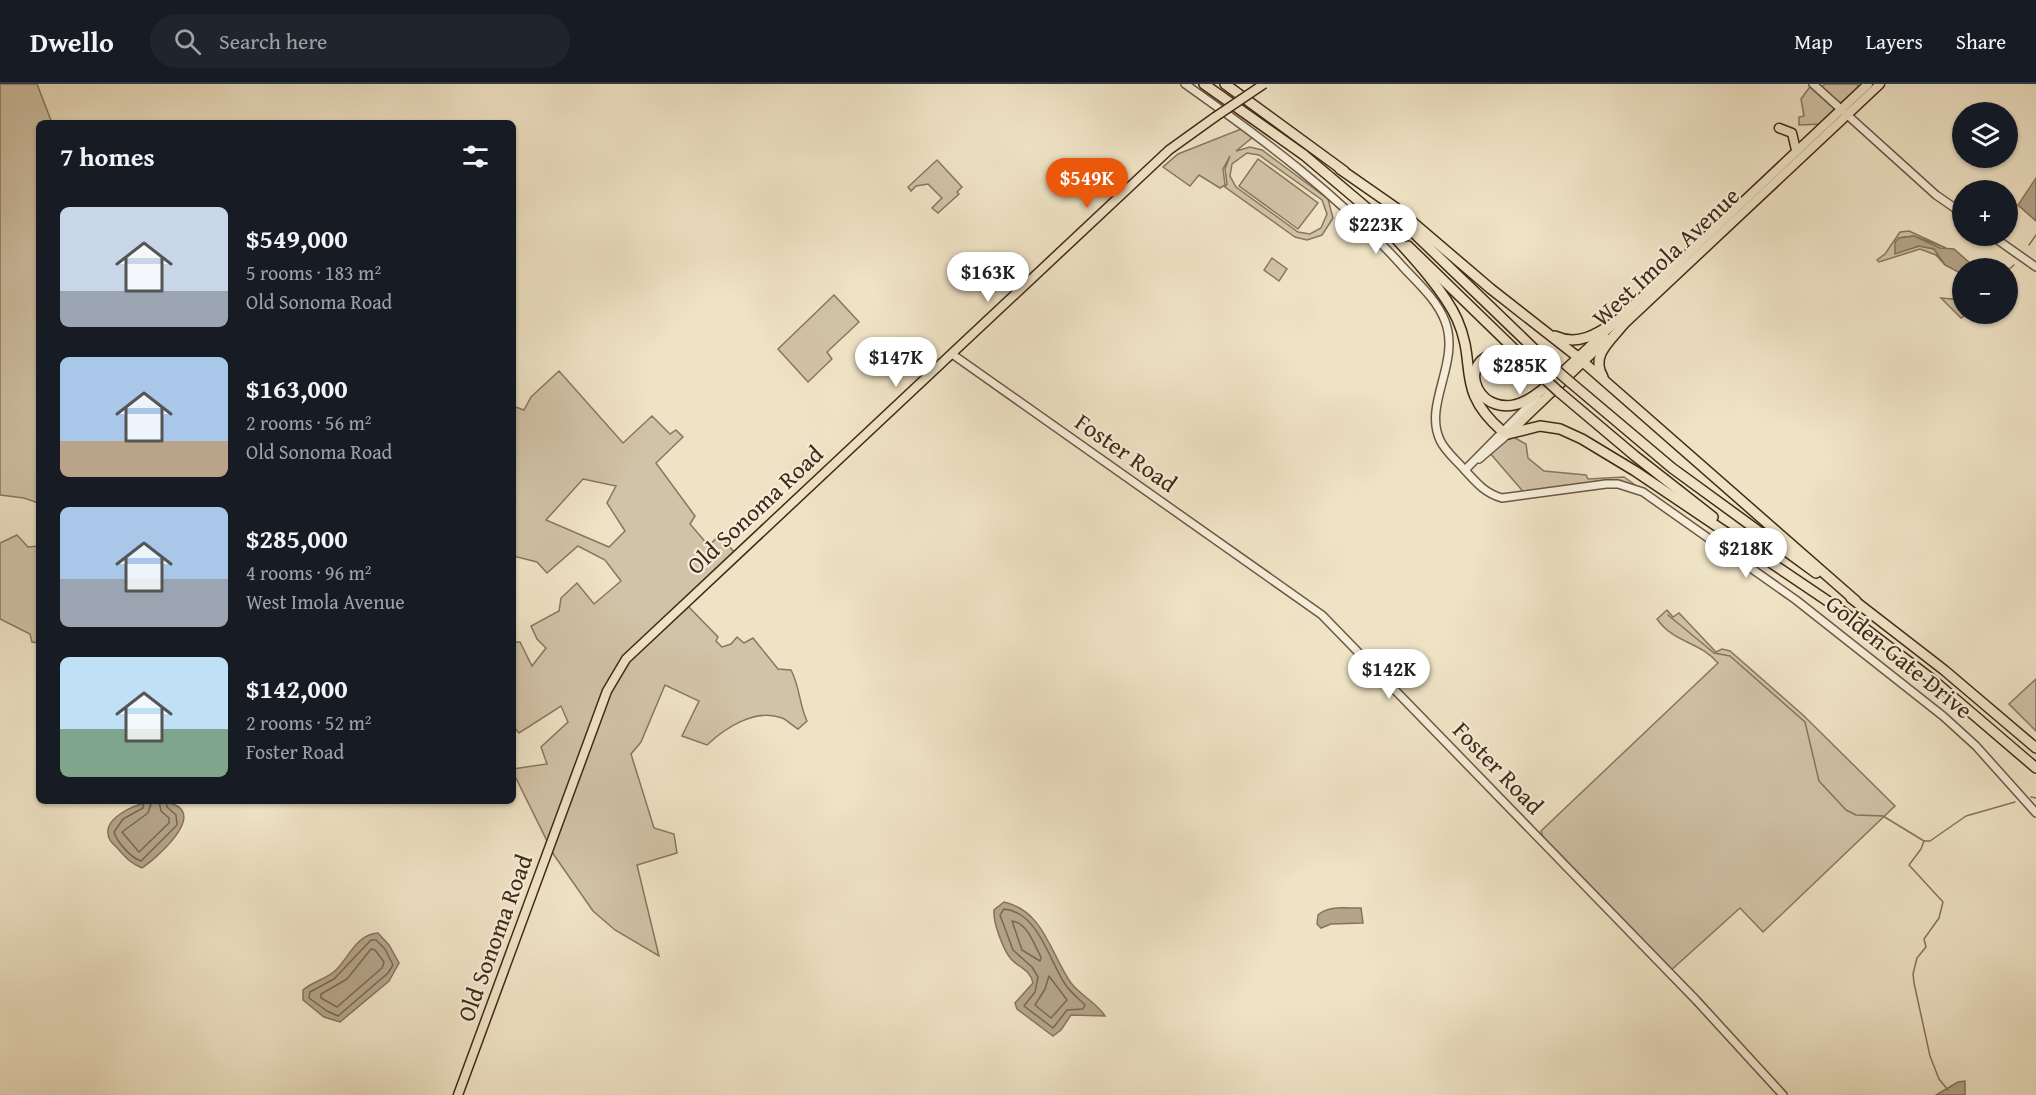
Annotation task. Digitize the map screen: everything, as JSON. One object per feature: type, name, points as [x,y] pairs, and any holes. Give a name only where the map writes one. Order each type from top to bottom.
[{"type":"highway","points":[[1204,84],[1304,155],[1371,211],[1553,376]]},
{"type":"highway","points":[[1225,84],[1396,208],[1608,383],[1856,601]]},
{"type":"highway","points":[[1340,169],[1407,226],[1553,376],[1559,392],[1673,487],[1934,680],[2036,768]]},
{"type":"highway","points":[[1371,211],[1450,308],[1461,330],[1473,398],[1504,433],[1540,426],[1560,429],[1582,439],[1635,471],[1838,608]]},
{"type":"highway","points":[[1542,329],[1571,341],[1584,339],[1620,322]]},
{"type":"highway","points":[[1608,383],[1598,368],[1598,359],[1620,322]]},
{"type":"highway","points":[[1553,376],[1527,401],[1507,405],[1485,400],[1479,393],[1475,380],[1478,367],[1484,359],[1498,353],[1515,357],[1569,382],[1672,468],[1856,601],[1944,669],[2036,748]]},
{"type":"main road","name":"Old Sonoma Road","points":[[458,1095],[607,690],[626,659],[1169,150],[1264,84]]},
{"type":"main road","name":"West Imola Avenue","points":[[1620,322],[1844,111],[1868,84]]},
{"type":"main road","name":"West Imola Avenue","points":[[1504,433],[1796,150],[1880,84]]},
{"type":"main road","points":[[1779,128],[1792,133],[1796,150]]},
{"type":"main road","name":"West Imola Avenue","points":[[1553,376],[1581,360]]},
{"type":"street","name":"Golden Gate Drive","points":[[1185,84],[1286,156],[1341,203],[1389,250],[1438,308],[1445,322],[1450,345],[1437,410],[1437,430],[1444,448],[1486,491],[1502,498],[1618,484],[1636,489],[1656,500],[1796,600],[1943,716],[1976,746],[2036,813]]},
{"type":"street","points":[[1813,84],[1929,188],[1952,205]]},
{"type":"street","points":[[2006,246],[2036,267]]},
{"type":"street","name":"Foster Road","points":[[952,354],[1322,615],[1696,1000],[1783,1095]]},
{"type":"street","name":"West Imola Avenue","points":[[1465,470],[1504,433],[1553,376]]},
{"type":"shaded area","points":[[0,84],[37,84],[51,120],[36,120],[36,502],[24,498],[0,495]]},
{"type":"shaded area","points":[[1812,84],[1819,89],[1825,84],[1857,84],[1861,90],[1825,124],[1799,125],[1799,117],[1804,116],[1801,99]]},
{"type":"shaded area","points":[[1241,129],[1253,137],[1236,151],[1250,147],[1262,150],[1328,199],[1333,218],[1322,235],[1307,240],[1295,237],[1225,187],[1227,184],[1225,169],[1230,156],[1223,169],[1225,185],[1220,188],[1199,175],[1190,186],[1163,167],[1178,154]],"holes":[[[1247,153],[1259,155],[1322,200],[1327,214],[1321,228],[1310,234],[1298,232],[1236,187],[1230,176],[1232,164]]]},
{"type":"shaded area","points":[[1258,159],[1318,203],[1298,229],[1239,186]]},
{"type":"shaded area","points":[[937,160],[962,187],[957,192],[959,194],[938,213],[932,208],[942,198],[928,184],[916,186],[911,191],[908,187]]},
{"type":"shaded area","points":[[1909,231],[1946,248],[1914,236],[1899,238],[1900,251],[1920,246],[1934,249],[1945,265],[1936,255],[1920,249],[1879,262],[1877,260],[1885,254],[1900,232]]},
{"type":"shaded area","points":[[1272,258],[1287,269],[1279,281],[1264,270]]},
{"type":"shaded area","points":[[834,295],[859,322],[827,352],[832,359],[808,382],[778,349]]},
{"type":"shaded area","points":[[1941,298],[1952,299],[1952,309]]},
{"type":"shaded area","points":[[559,371],[623,443],[652,416],[670,434],[676,430],[683,437],[656,463],[695,516],[690,524],[709,546],[719,535],[736,554],[685,603],[718,637],[716,641],[722,647],[731,644],[737,637],[744,643],[753,638],[778,669],[791,670],[807,721],[798,729],[782,718],[761,716],[751,718],[732,726],[707,745],[682,736],[699,701],[665,685],[641,742],[631,754],[654,828],[674,834],[677,853],[637,865],[659,956],[615,930],[593,911],[554,855],[516,778],[516,769],[547,764],[541,747],[568,722],[561,706],[519,733],[516,730],[516,642],[520,642],[532,666],[546,648],[537,639],[531,626],[559,611],[561,598],[577,583],[594,604],[621,581],[605,560],[578,546],[547,573],[537,562],[516,557],[516,407],[524,410],[531,397]],"holes":[[[583,479],[616,486],[607,503],[625,531],[609,547],[546,520]]]},
{"type":"shaded area","points":[[1508,434],[1526,444],[1528,458],[1544,471],[1586,475],[1588,479],[1624,477],[1656,500],[1618,484],[1527,496],[1489,452]]},
{"type":"shaded area","points":[[17,535],[28,547],[36,546],[36,643],[32,642],[30,634],[0,619],[0,543]]},
{"type":"shaded area","points":[[1667,610],[1673,617],[1679,613],[1716,652],[1722,649],[1730,651],[1803,715],[1895,806],[1763,932],[1740,908],[1669,972],[1547,848],[1541,831],[1718,663],[1703,650],[1679,638],[1664,627],[1657,619]]},
{"type":"shaded area","points":[[2036,679],[2036,731],[2009,704]]},
{"type":"water","points":[[2036,178],[2036,221],[2018,205]]},
{"type":"water","points":[[1914,236],[1940,248],[1954,249],[1964,258],[1952,258],[1952,269],[1945,265],[1934,249],[1919,246],[1895,254],[1895,242],[1899,238]]},
{"type":"water","points":[[173,804],[182,810],[184,818],[175,837],[142,868],[125,856],[111,841],[108,832],[109,826],[120,814],[135,806]]},
{"type":"water","points":[[1004,902],[1018,907],[1037,924],[1071,983],[1105,1016],[1071,1015],[1061,1030],[1053,1036],[1017,1009],[1015,1003],[1033,983],[1027,972],[1011,959],[999,936],[994,910]]},
{"type":"water","points":[[1361,908],[1363,923],[1331,924],[1321,928],[1317,924],[1318,915],[1326,910]]},
{"type":"water","points":[[378,933],[389,945],[399,963],[389,981],[340,1022],[324,1017],[303,1000],[303,990],[336,970],[364,937]]},
{"type":"water","points":[[1965,1081],[1965,1095],[1936,1095],[1958,1082]]},
{"type":"waterway","points":[[2029,245],[2036,235]]},
{"type":"waterway","points":[[1668,615],[1714,653],[1730,656],[1805,722],[1819,781],[1846,810],[1856,815],[1883,816],[1924,841],[1909,865],[1943,902],[1939,918],[1924,939],[1926,947],[1917,958],[1913,974],[1930,1056],[1939,1079],[1948,1090]]},
{"type":"waterway","points":[[2031,797],[2036,798]]},
{"type":"waterway","points":[[1924,841],[1930,841],[1966,816],[2015,802]]}]
